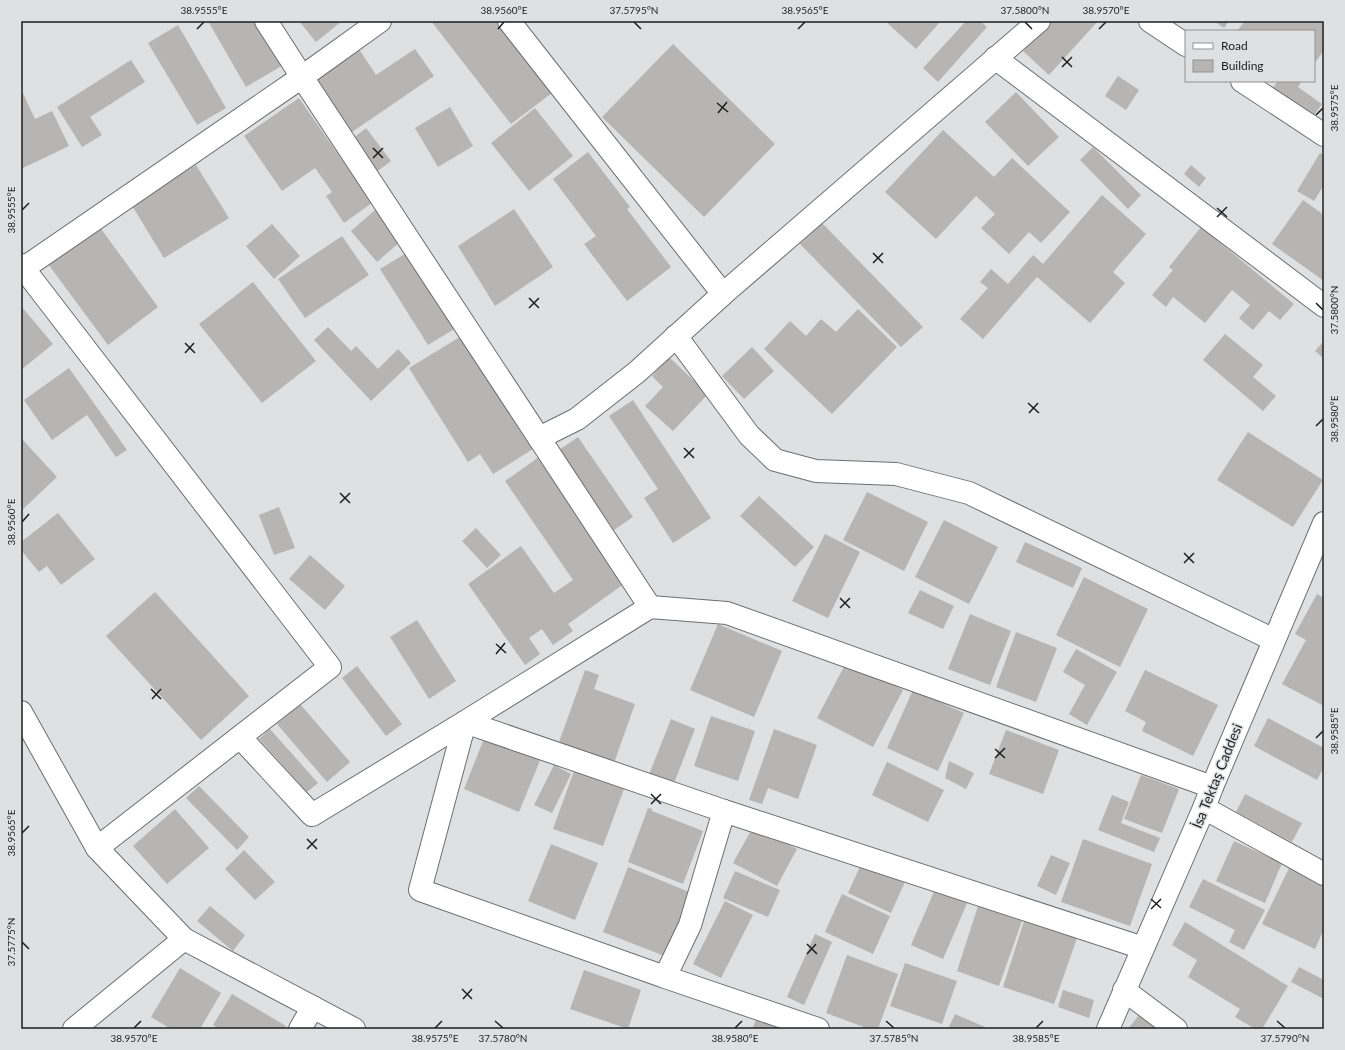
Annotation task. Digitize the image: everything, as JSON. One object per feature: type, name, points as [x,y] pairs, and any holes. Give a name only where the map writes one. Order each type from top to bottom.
[{"type":"street","points":[[266,21],[650,607]]},
{"type":"street","points":[[97,848],[330,667],[22,268],[302,77],[380,21]]},
{"type":"street","points":[[508,21],[723,294]]},
{"type":"street","points":[[539,438],[577,419],[637,372],[723,294],[1038,21]]},
{"type":"street","points":[[1150,21],[1185,44]]},
{"type":"street","points":[[995,58],[1324,306]]},
{"type":"street","points":[[1244,82],[1324,135]]},
{"type":"street","points":[[676,336],[750,435],[775,460],[816,471],[896,474],[969,493],[1274,640]]},
{"type":"street","name":"İsa Tektaş Caddesi","points":[[1108,1029],[1204,808],[1324,523]]},
{"type":"street","points":[[240,737],[312,815],[650,607],[727,613],[1212,787]]},
{"type":"street","points":[[21,712],[97,848],[184,940],[354,1029]]},
{"type":"street","points":[[465,722],[724,811],[1143,948]]},
{"type":"street","points":[[465,722],[420,890],[665,977],[818,1029]]},
{"type":"street","points":[[1204,808],[1324,874]]},
{"type":"street","points":[[665,977],[690,924],[724,811]]},
{"type":"street","points":[[74,1029],[184,940]]},
{"type":"street","points":[[1124,990],[1176,1029]]},
{"type":"street","points":[[300,1029],[313,1007]]},
{"type":"building","points":[[208,21],[261,21],[285,64],[246,87]]},
{"type":"building","points":[[299,21],[342,21],[316,42]]},
{"type":"building","points":[[431,21],[496,21],[552,93],[511,124]]},
{"type":"building","points":[[885,21],[941,21],[916,49]]},
{"type":"building","points":[[966,21],[980,21],[987,27],[938,82],[923,68]]},
{"type":"building","points":[[1050,21],[1098,21],[1049,75],[1023,51]]},
{"type":"building","points":[[1214,21],[1229,21],[1224,28]]},
{"type":"building","points":[[1245,21],[1324,21],[1324,50],[1315,63],[1315,30],[1238,30]]},
{"type":"building","points":[[178,25],[226,108],[197,125],[148,43]]},
{"type":"building","points":[[673,44],[775,144],[704,217],[602,117]]},
{"type":"building","points":[[359,49],[376,75],[415,49],[434,76],[352,132],[316,79]]},
{"type":"building","points":[[131,60],[145,82],[90,117],[102,135],[82,147],[57,107]]},
{"type":"building","points":[[1118,76],[1139,90],[1126,110],[1105,96]]},
{"type":"building","points":[[1277,82],[1301,82],[1298,87],[1322,104],[1310,121],[1270,92]]},
{"type":"building","points":[[21,89],[35,119],[52,111],[69,146],[21,169]]},
{"type":"building","points":[[1016,92],[1059,137],[1028,166],[985,122]]},
{"type":"building","points":[[299,98],[372,203],[344,223],[326,196],[332,192],[315,168],[282,191],[244,136]]},
{"type":"building","points":[[450,107],[473,146],[438,167],[415,128]]},
{"type":"building","points":[[535,108],[573,156],[529,191],[491,143]]},
{"type":"building","points":[[366,128],[391,161],[375,173],[351,140]]},
{"type":"building","points":[[943,130],[994,177],[1012,158],[1070,212],[1041,243],[1029,232],[1009,254],[981,228],[995,214],[976,196],[936,239],[885,192]]},
{"type":"building","points":[[1093,147],[1141,195],[1128,209],[1080,160]]},
{"type":"building","points":[[588,152],[630,207],[627,209],[671,267],[627,301],[584,244],[596,236],[553,179]]},
{"type":"building","points":[[1320,153],[1324,155],[1324,185],[1314,201],[1297,191]]},
{"type":"building","points":[[196,165],[229,218],[164,258],[131,204]]},
{"type":"building","points":[[1191,165],[1206,178],[1199,187],[1184,174]]},
{"type":"building","points":[[1102,195],[1146,234],[1113,272],[1125,283],[1090,323],[1037,277],[983,339],[960,319],[988,288],[980,282],[991,269],[1008,284],[1033,255],[1043,264]]},
{"type":"building","points":[[1303,200],[1324,215],[1324,281],[1272,244]]},
{"type":"building","points":[[514,209],[553,267],[495,306],[458,246]]},
{"type":"building","points":[[375,210],[401,241],[377,262],[351,231]]},
{"type":"building","points":[[822,223],[923,327],[901,347],[800,244]]},
{"type":"building","points":[[272,224],[300,256],[274,279],[246,246]]},
{"type":"building","points":[[99,226],[158,307],[108,345],[48,264]]},
{"type":"building","points":[[1201,227],[1294,304],[1280,320],[1269,311],[1253,330],[1239,318],[1250,305],[1232,290],[1205,323],[1173,297],[1166,307],[1152,295],[1173,270],[1169,267]]},
{"type":"building","points":[[342,236],[369,275],[305,318],[278,279]]},
{"type":"building","points":[[408,252],[456,328],[428,345],[380,269]]},
{"type":"building","points":[[253,282],[316,361],[262,403],[199,324]]},
{"type":"building","points":[[21,306],[53,344],[21,370]]},
{"type":"building","points":[[858,309],[897,347],[832,414],[764,349],[790,321],[806,336],[821,319],[836,332]]},
{"type":"building","points":[[328,327],[351,351],[356,346],[378,369],[398,349],[411,363],[371,401],[314,340]]},
{"type":"building","points":[[1225,334],[1263,365],[1253,377],[1276,396],[1263,411],[1203,360]]},
{"type":"building","points":[[463,335],[533,449],[493,474],[480,454],[468,462],[409,368]]},
{"type":"building","points":[[1324,341],[1324,359],[1315,351]]},
{"type":"building","points":[[752,347],[774,371],[744,399],[722,376]]},
{"type":"building","points":[[669,357],[708,394],[673,431],[645,406],[663,387],[652,376]]},
{"type":"building","points":[[69,368],[127,450],[116,457],[87,415],[52,440],[24,400]]},
{"type":"building","points":[[633,400],[711,518],[673,543],[644,498],[658,489],[609,416]]},
{"type":"building","points":[[1248,432],[1323,480],[1293,527],[1217,480]]},
{"type":"building","points":[[578,437],[633,517],[614,530],[559,450]]},
{"type":"building","points":[[21,438],[57,477],[21,511]]},
{"type":"building","points":[[539,457],[628,581],[568,624],[573,631],[553,645],[542,629],[529,638],[540,654],[525,665],[468,584],[521,546],[554,593],[573,580],[505,481]]},
{"type":"building","points":[[867,492],[928,522],[904,571],[843,540]]},
{"type":"building","points":[[759,496],[814,547],[795,567],[740,516]]},
{"type":"building","points":[[279,507],[295,548],[274,555],[259,515]]},
{"type":"building","points":[[58,513],[95,559],[61,585],[47,566],[39,572],[21,550],[21,542]]},
{"type":"building","points":[[944,520],[998,547],[969,604],[915,577]]},
{"type":"building","points":[[476,528],[501,555],[487,568],[462,541]]},
{"type":"building","points":[[825,534],[860,552],[828,618],[792,601]]},
{"type":"building","points":[[1025,542],[1082,568],[1073,588],[1016,562]]},
{"type":"building","points":[[310,555],[345,586],[325,610],[289,579]]},
{"type":"building","points":[[1084,577],[1148,609],[1120,667],[1056,635]]},
{"type":"building","points":[[920,590],[954,606],[943,629],[908,613]]},
{"type":"building","points":[[155,592],[249,696],[201,740],[106,636]]},
{"type":"building","points":[[1317,594],[1324,598],[1324,706],[1282,684],[1306,640],[1295,634]]},
{"type":"building","points":[[970,614],[1011,631],[990,685],[948,669]]},
{"type":"building","points":[[417,620],[456,681],[429,699],[390,637]]},
{"type":"building","points":[[718,624],[782,651],[754,717],[690,690]]},
{"type":"building","points":[[1016,632],[1057,648],[1036,702],[996,687]]},
{"type":"building","points":[[1076,649],[1117,672],[1087,725],[1069,714],[1085,685],[1063,672]]},
{"type":"building","points":[[847,661],[903,690],[873,747],[817,718]]},
{"type":"building","points":[[357,666],[402,724],[386,736],[342,678]]},
{"type":"building","points":[[585,670],[599,675],[594,689],[635,704],[614,763],[559,742]]},
{"type":"building","points":[[1145,670],[1218,705],[1193,756],[1142,731],[1146,722],[1125,711]]},
{"type":"building","points":[[913,690],[964,713],[938,771],[887,748]]},
{"type":"building","points":[[300,704],[350,762],[327,782],[277,724]]},
{"type":"building","points":[[711,716],[755,731],[738,781],[694,766]]},
{"type":"building","points":[[1268,718],[1324,748],[1324,767],[1317,780],[1254,746]]},
{"type":"building","points":[[671,719],[695,729],[673,786],[648,777]]},
{"type":"building","points":[[270,729],[318,783],[307,792],[259,739]]},
{"type":"building","points":[[774,729],[817,745],[798,799],[768,788],[762,804],[749,800]]},
{"type":"building","points":[[1006,730],[1059,750],[1043,794],[989,774]]},
{"type":"building","points":[[485,736],[541,758],[519,812],[464,789]]},
{"type":"building","points":[[949,761],[974,773],[966,789],[945,778]]},
{"type":"building","points":[[887,762],[944,790],[928,822],[872,795]]},
{"type":"building","points":[[554,765],[571,774],[552,813],[534,805]]},
{"type":"building","points":[[574,771],[624,789],[603,846],[553,829]]},
{"type":"building","points":[[1141,775],[1179,789],[1162,833],[1124,819]]},
{"type":"building","points":[[199,786],[249,837],[237,850],[186,798]]},
{"type":"building","points":[[1245,794],[1302,823],[1292,842],[1236,812]]},
{"type":"building","points":[[1112,795],[1129,802],[1121,823],[1160,838],[1154,852],[1098,830]]},
{"type":"building","points":[[648,808],[652,809],[652,811],[703,831],[683,884],[628,862]]},
{"type":"building","points":[[175,809],[209,848],[167,884],[133,846]]},
{"type":"building","points":[[754,825],[797,849],[777,886],[733,863]]},
{"type":"building","points":[[1083,839],[1152,864],[1130,926],[1061,902]]},
{"type":"building","points":[[1234,841],[1282,863],[1265,903],[1216,881]]},
{"type":"building","points":[[551,844],[598,863],[575,920],[528,901]]},
{"type":"building","points":[[244,850],[275,882],[255,900],[225,869]]},
{"type":"building","points":[[1051,855],[1070,863],[1056,895],[1037,886]]},
{"type":"building","points":[[862,862],[905,882],[891,913],[848,893]]},
{"type":"building","points":[[628,867],[692,893],[667,957],[603,932]]},
{"type":"building","points":[[1289,868],[1324,884],[1324,929],[1315,949],[1262,924]]},
{"type":"building","points":[[735,871],[780,890],[768,917],[723,898]]},
{"type":"building","points":[[1203,879],[1265,910],[1244,950],[1229,942],[1235,930],[1189,907]]},
{"type":"building","points":[[936,887],[968,901],[943,959],[911,945]]},
{"type":"building","points":[[842,894],[890,916],[873,954],[825,932]]},
{"type":"building","points":[[725,901],[753,915],[721,978],[693,964]]},
{"type":"building","points":[[210,906],[245,935],[233,951],[197,921]]},
{"type":"building","points":[[978,906],[1022,921],[999,986],[957,971]]},
{"type":"building","points":[[1025,918],[1078,935],[1054,1004],[1003,987]]},
{"type":"building","points":[[1185,922],[1288,986],[1262,1029],[1255,1029],[1235,1017],[1240,1009],[1188,977],[1197,960],[1172,945]]},
{"type":"building","points":[[815,934],[832,942],[804,1005],[787,997]]},
{"type":"building","points":[[847,955],[898,974],[878,1029],[869,1029],[826,1013]]},
{"type":"building","points":[[905,963],[957,981],[942,1024],[890,1006]]},
{"type":"building","points":[[1299,967],[1324,980],[1324,999],[1291,982]]},
{"type":"building","points":[[180,968],[221,993],[200,1029],[171,1029],[151,1017]]},
{"type":"building","points":[[584,970],[641,990],[628,1029],[570,1009]]},
{"type":"building","points":[[1063,990],[1094,1000],[1089,1018],[1058,1007]]},
{"type":"building","points":[[232,994],[286,1026],[284,1029],[219,1029],[213,1025]]},
{"type":"building","points":[[955,1014],[985,1027],[984,1029],[948,1029]]},
{"type":"building","points":[[1139,1015],[1157,1029],[1128,1029]]},
{"type":"building","points":[[756,1020],[779,1029],[752,1029]]}]
